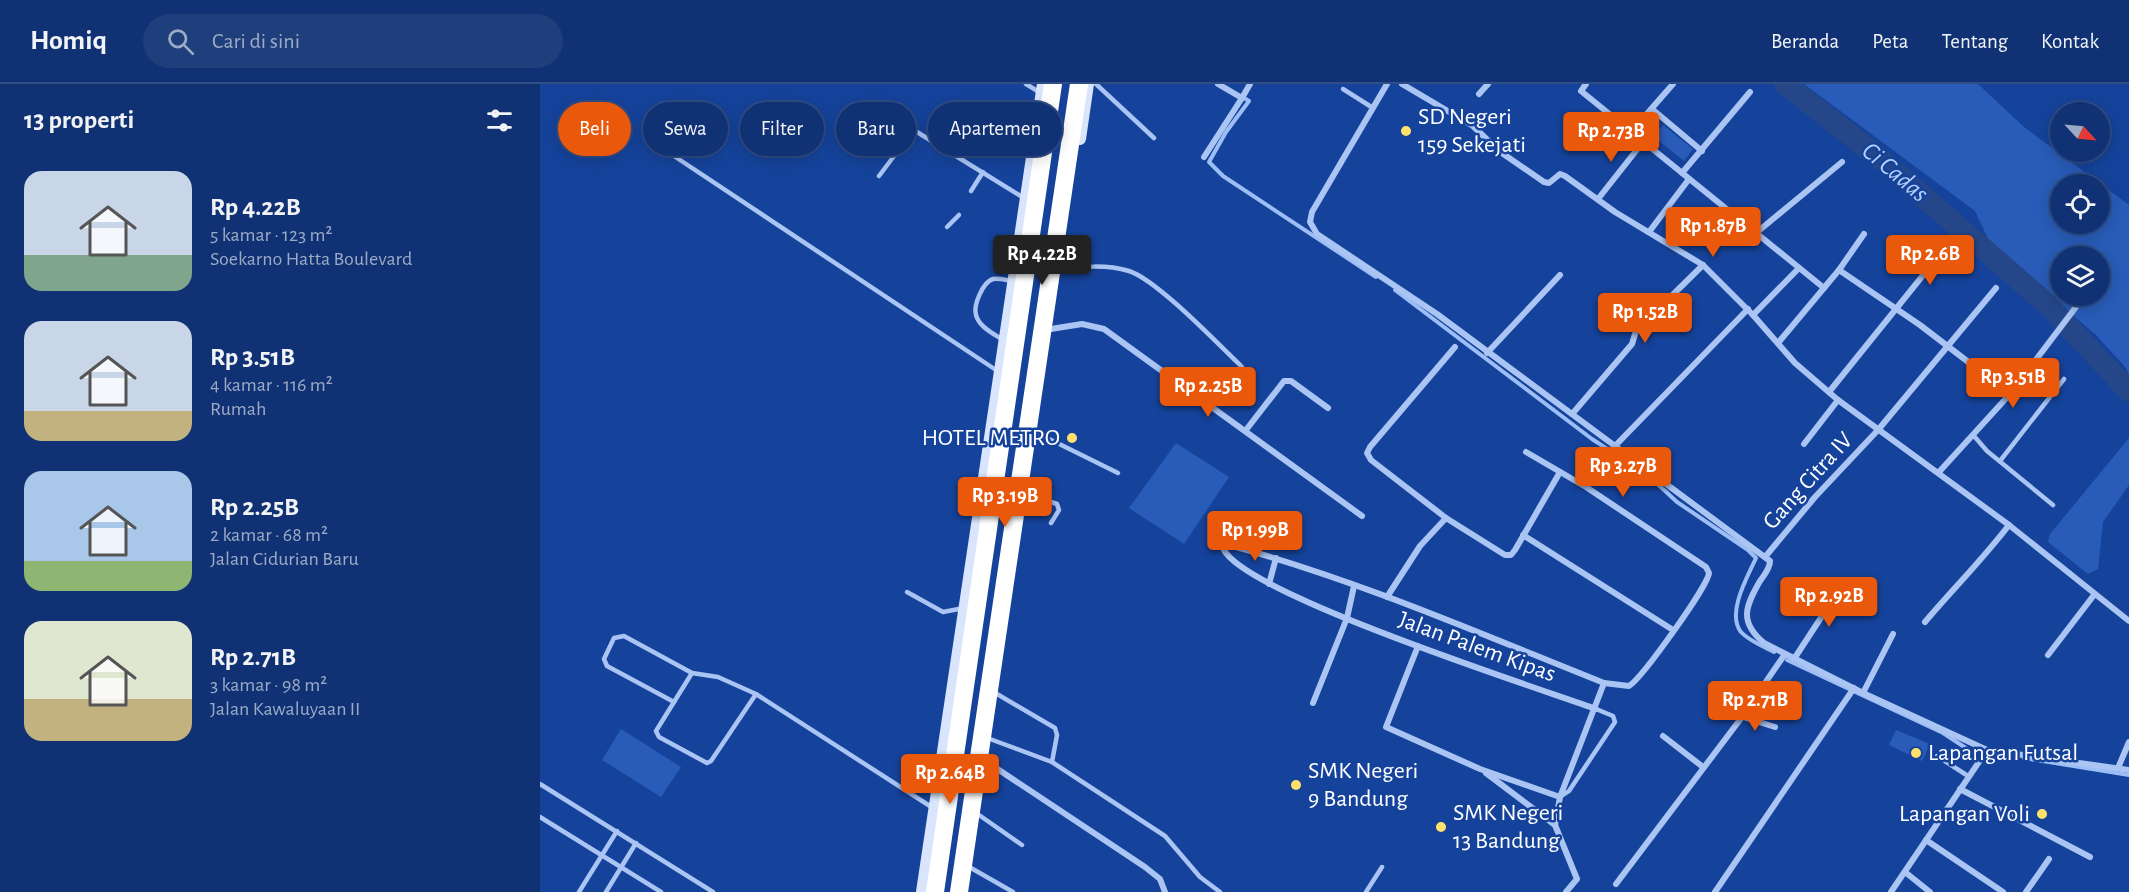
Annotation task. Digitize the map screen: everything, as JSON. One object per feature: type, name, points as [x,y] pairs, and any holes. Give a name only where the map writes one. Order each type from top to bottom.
[{"type":"highway","points":[[959,892],[1013,558],[1079,84]]},
{"type":"highway","points":[[935,892],[1018,329],[1046,87]]},
{"type":"highway","points":[[1011,289],[1018,329]]},
{"type":"highway","points":[[949,714],[968,676]]},
{"type":"main road","points":[[968,892],[997,694],[1013,558],[1035,432],[1088,84]]},
{"type":"main road","points":[[1043,102],[1046,87]]},
{"type":"main road","points":[[922,892],[1031,156]]},
{"type":"street","points":[[1218,84],[1242,98]]},
{"type":"street","points":[[1204,157],[1251,84]]},
{"type":"street","points":[[1387,84],[1312,212],[1310,222],[1317,234],[1437,314],[1765,556],[1771,564],[1746,612],[1747,624],[1752,633],[1764,643],[1853,691],[1863,693],[1987,750],[2129,770]]},
{"type":"street","points":[[1402,84],[1473,126],[1499,151],[1544,182],[1549,183],[1562,174],[1703,265],[1750,312],[1795,363],[1838,400],[2009,525],[2129,621]]},
{"type":"street","points":[[1479,94],[1488,84]]},
{"type":"street","points":[[1586,84],[1581,91],[1824,288]]},
{"type":"street","points":[[1631,132],[1672,84]]},
{"type":"street","points":[[1682,173],[1750,92]]},
{"type":"street","points":[[1652,109],[1702,151]]},
{"type":"street","points":[[1598,199],[1643,142]]},
{"type":"street","points":[[1756,233],[1842,162]]},
{"type":"street","points":[[1649,232],[1689,179]]},
{"type":"street","points":[[1778,343],[1839,270],[1864,234]]},
{"type":"street","points":[[1829,392],[1945,248]]},
{"type":"street","points":[[1574,413],[1632,344],[1636,331],[1703,265]]},
{"type":"street","points":[[1615,446],[1750,312],[1799,268]]},
{"type":"street","points":[[1839,270],[1897,309],[2010,394]]},
{"type":"street","points":[[1487,353],[1560,275]]},
{"type":"street","name":"Gang Citra IV","points":[[1765,556],[1815,497],[1878,430],[1996,288]]},
{"type":"street","points":[[1939,472],[2010,394],[2056,337],[2077,306]]},
{"type":"street","points":[[1051,329],[1082,324],[1104,328],[1362,516]]},
{"type":"street","points":[[1455,347],[1367,453],[1371,460],[1446,518],[1505,555],[1511,555],[1560,472]]},
{"type":"street","points":[[1246,430],[1287,380],[1328,408]]},
{"type":"street","points":[[1804,444],[1838,400]]},
{"type":"street","points":[[1269,584],[1276,558],[1387,597],[1604,683],[1623,687],[1635,682],[1706,582],[1709,573],[1706,567],[1526,452]]},
{"type":"street","points":[[1387,597],[1420,546],[1446,518]]},
{"type":"street","points":[[1925,622],[1966,574],[1976,567],[2009,525]]},
{"type":"street","points":[[1523,535],[1672,630]]},
{"type":"street","name":"Jalan Palem Kipas","points":[[1276,558],[1225,546],[1226,553],[1269,584],[1418,646],[1596,709]]},
{"type":"street","points":[[1794,659],[1843,584]]},
{"type":"street","points":[[1313,703],[1347,618],[1354,586]]},
{"type":"street","points":[[2048,655],[2094,595]]},
{"type":"street","points":[[1863,693],[1893,634]]},
{"type":"street","points":[[1418,646],[1386,727],[1480,769],[1560,797]]},
{"type":"street","points":[[1616,884],[1743,716],[1785,654]]},
{"type":"street","points":[[1555,825],[1560,797],[1596,709],[1604,683]]},
{"type":"street","points":[[1715,892],[1853,691]]},
{"type":"street","points":[[1711,707],[1775,727]]},
{"type":"street","points":[[1663,736],[1703,767]]},
{"type":"street","points":[[2118,768],[2129,742]]},
{"type":"street","points":[[1891,892],[1987,750]]},
{"type":"street","points":[[987,762],[1145,867],[1160,879],[1165,892]]},
{"type":"street","points":[[1480,769],[1555,825],[1577,879],[1566,892]]},
{"type":"street","points":[[1959,789],[2090,857]]},
{"type":"street","points":[[1926,840],[2003,892]]},
{"type":"street","points":[[2026,892],[2049,859]]},
{"type":"street","points":[[1905,872],[1930,892]]},
{"type":"lane","points":[[1026,84],[1046,87]]},
{"type":"lane","points":[[1096,84],[1154,138]]},
{"type":"lane","points":[[1343,89],[1373,108]]},
{"type":"lane","points":[[879,176],[912,132],[922,134],[1024,198]]},
{"type":"lane","points":[[674,156],[999,372]]},
{"type":"lane","points":[[971,191],[983,172]]},
{"type":"lane","points":[[947,227],[959,215]]},
{"type":"lane","points":[[1059,272],[1073,267],[1129,272],[1149,282],[1242,367]]},
{"type":"lane","points":[[1003,341],[981,324],[975,314],[977,300],[989,281],[994,279],[1011,289]]},
{"type":"lane","points":[[2000,461],[2064,379]]},
{"type":"lane","points":[[1035,432],[1118,473]]},
{"type":"lane","points":[[1974,436],[2053,505]]},
{"type":"lane","points":[[1025,493],[1057,504],[1059,510],[1051,523]]},
{"type":"lane","points":[[907,592],[943,612],[964,608]]},
{"type":"lane","points":[[674,702],[607,666],[604,658],[614,638],[624,636],[692,672],[717,677],[756,694],[935,809]]},
{"type":"lane","points":[[692,672],[656,731],[657,735],[709,763],[756,694]]},
{"type":"lane","points":[[997,694],[1055,728],[1057,735],[1052,762]]},
{"type":"lane","points":[[1560,797],[1569,790],[1615,722],[1613,716],[1596,709]]},
{"type":"lane","points":[[990,739],[1052,762],[1165,836],[1200,878],[1220,892]]},
{"type":"lane","points":[[1937,756],[1968,776]]},
{"type":"lane","points":[[540,784],[714,892]]},
{"type":"lane","points":[[979,815],[1022,845]]},
{"type":"lane","points":[[540,817],[661,892]]},
{"type":"lane","points":[[579,892],[617,831]]},
{"type":"lane","points":[[606,892],[636,843]]},
{"type":"lane","points":[[1366,892],[1382,867]]},
{"type":"lane","points":[[971,868],[1013,892]]},
{"type":"shaded area","points":[[1804,84],[1978,84],[2024,127],[2050,146],[2050,162],[2071,162],[2087,174],[2050,174],[2050,234],[2110,234],[2110,191],[2129,205],[2129,376],[2126,368],[2096,335],[2062,306],[2110,306],[2110,246],[2050,246],[2050,296],[1991,245],[1975,211]]},
{"type":"shaded area","points":[[1663,125],[1693,149],[1684,161],[1653,136]]},
{"type":"shaded area","points":[[2129,438],[2129,485],[2103,522],[2098,569],[2088,574],[2048,542],[2050,534]]},
{"type":"shaded area","points":[[1176,443],[1229,477],[1184,544],[1129,508]]},
{"type":"shaded area","points":[[621,729],[681,767],[661,797],[602,760]]},
{"type":"shaded area","name":"Lapangan Futsal","points":[[1896,730],[1930,744],[1922,761],[1889,745]]},
{"type":"waterway","name":"Ci Cadas","points":[[1785,84],[1871,151],[2048,305],[2129,391]]},
{"type":"waterway","points":[[1241,96],[1249,101],[1226,132],[1209,162],[1223,176],[1376,277]]},
{"type":"waterway","points":[[1395,290],[1592,439],[1650,477],[1677,502],[1748,550],[1756,558],[1737,605],[1737,624],[1748,638],[1774,652]]},
{"type":"waterway","points":[[1787,660],[1943,733],[1972,752]]},
{"type":"waterway","points":[[1984,757],[1987,754],[1999,754]]},
{"type":"waterway","points":[[2024,758],[2129,775]]},
{"type":"place","name":"SD Negeri 159 Sekejati","points":[[1406,131]]},
{"type":"place","name":"HOTEL METRO","points":[[1072,438]]},
{"type":"place","name":"Lapangan Futsal","points":[[1916,753]]},
{"type":"place","name":"SMK Negeri 9 Bandung","points":[[1296,785]]},
{"type":"place","name":"Lapangan Voli","points":[[2042,814]]},
{"type":"place","name":"SMK Negeri 13 Bandung","points":[[1441,827]]}]
